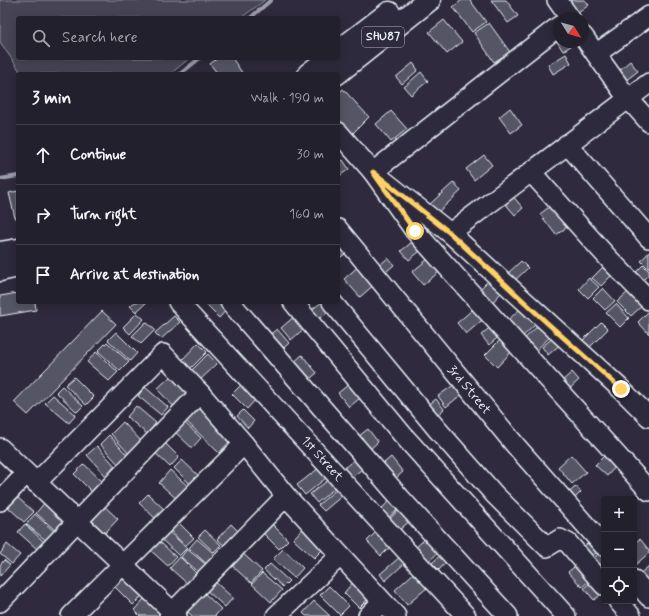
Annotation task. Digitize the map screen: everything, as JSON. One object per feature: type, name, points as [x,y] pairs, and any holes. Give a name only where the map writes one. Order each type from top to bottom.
[{"type":"main road","name":"SHU87","points":[[340,50],[406,0]]},
{"type":"main road","name":"SHU87","points":[[339,72],[429,0]]},
{"type":"main road","points":[[312,72],[328,60]]},
{"type":"main road","points":[[0,254],[16,250]]},
{"type":"main road","points":[[0,270],[16,266]]},
{"type":"street","points":[[557,0],[565,12]]},
{"type":"street","points":[[596,54],[649,16]]},
{"type":"street","points":[[373,172],[553,31]]},
{"type":"street","points":[[589,44],[626,96],[649,122]]},
{"type":"street","points":[[450,233],[649,83]]},
{"type":"street","points":[[340,134],[373,172],[415,231],[649,491]]},
{"type":"street","points":[[567,144],[649,238]]},
{"type":"street","points":[[373,172],[450,233],[621,389],[649,418]]},
{"type":"street","points":[[531,172],[610,260],[649,300]]},
{"type":"street","name":"3rd Street","points":[[340,231],[492,417],[601,543]]},
{"type":"street","name":"1st Street","points":[[180,304],[466,616]]},
{"type":"street","points":[[232,304],[402,500],[508,616]]},
{"type":"street","points":[[296,304],[402,434],[566,616]]},
{"type":"street","points":[[334,304],[437,429],[494,494],[547,547],[560,539],[568,543],[601,582]]},
{"type":"street","points":[[0,501],[31,478],[163,354],[200,393],[286,496],[396,616]]},
{"type":"street","points":[[0,602],[200,393]]},
{"type":"street","points":[[71,616],[244,444]]},
{"type":"street","points":[[0,448],[77,522],[124,563],[173,615],[286,496]]},
{"type":"street","points":[[276,616],[340,556]]},
{"type":"street","points":[[637,583],[649,596]]},
{"type":"street","points":[[368,616],[382,602]]},
{"type":"street","points":[[621,604],[631,616]]},
{"type":"shaded area","points":[[0,0],[265,0],[244,16],[16,16],[16,60],[188,60],[172,72],[21,72],[0,42]]},
{"type":"building","points":[[462,0],[470,0],[486,22],[472,32],[453,7]]},
{"type":"building","points":[[491,0],[506,0],[518,16],[508,23]]},
{"type":"building","points":[[585,0],[589,5],[577,12],[570,1]]},
{"type":"building","points":[[444,20],[462,42],[447,54],[429,32]]},
{"type":"building","points":[[489,23],[510,52],[494,62],[474,33]]},
{"type":"building","points":[[566,54],[571,63],[553,74],[548,65]]},
{"type":"building","points":[[215,60],[233,60],[242,72],[216,72],[210,64]]},
{"type":"building","points":[[630,61],[638,71],[624,82],[616,73]]},
{"type":"building","points":[[413,63],[418,70],[402,84],[396,77]]},
{"type":"building","points":[[421,72],[428,81],[411,95],[404,87]]},
{"type":"building","points":[[343,89],[369,117],[352,134],[340,121],[340,92]]},
{"type":"building","points":[[510,108],[522,125],[511,133],[499,117]]},
{"type":"building","points":[[391,111],[407,129],[391,142],[376,124]]},
{"type":"building","points":[[484,155],[492,165],[474,180],[466,169]]},
{"type":"building","points":[[343,160],[349,169],[340,176],[340,162]]},
{"type":"building","points":[[454,182],[461,191],[437,213],[429,205]]},
{"type":"building","points":[[16,191],[16,218],[15,218],[9,193]]},
{"type":"building","points":[[511,194],[523,208],[515,215],[503,201]]},
{"type":"building","points":[[553,204],[570,225],[556,235],[540,214]]},
{"type":"building","points":[[417,238],[425,247],[409,260],[401,251]]},
{"type":"building","points":[[342,244],[348,252],[340,258],[340,246]]},
{"type":"building","points":[[649,252],[649,269],[641,261]]},
{"type":"building","points":[[388,258],[394,265],[381,276],[375,269]]},
{"type":"building","points":[[428,259],[439,272],[423,285],[412,272]]},
{"type":"building","points":[[521,261],[528,268],[512,283],[505,276]]},
{"type":"building","points":[[360,265],[376,283],[360,297],[344,279]]},
{"type":"building","points":[[605,265],[614,273],[601,286],[592,278]]},
{"type":"building","points":[[643,265],[649,271],[649,274],[638,285],[631,277]]},
{"type":"building","points":[[589,278],[599,287],[588,298],[579,289]]},
{"type":"building","points":[[489,280],[501,293],[489,306],[476,293]]},
{"type":"building","points":[[603,288],[615,301],[605,310],[593,298]]},
{"type":"building","points":[[630,290],[644,304],[631,316],[617,302]]},
{"type":"building","points":[[16,293],[16,304],[35,304],[36,310],[0,316],[0,296]]},
{"type":"building","points":[[132,304],[145,304],[136,312],[130,306]]},
{"type":"building","points":[[224,304],[228,308],[219,318],[206,305]]},
{"type":"building","points":[[319,304],[326,304],[331,310],[313,323],[306,314]]},
{"type":"building","points":[[616,304],[629,318],[620,327],[606,313]]},
{"type":"building","points":[[478,305],[487,316],[466,334],[457,323]]},
{"type":"building","points":[[520,309],[535,325],[521,338],[506,322]]},
{"type":"building","points":[[102,311],[116,324],[28,415],[14,402]]},
{"type":"building","points":[[649,311],[649,334],[638,322]]},
{"type":"building","points":[[137,313],[144,319],[130,334],[123,327]]},
{"type":"building","points":[[296,315],[306,327],[291,340],[281,328]]},
{"type":"building","points":[[174,316],[180,322],[161,339],[155,333]]},
{"type":"building","points":[[543,321],[554,333],[533,353],[522,341]]},
{"type":"building","points":[[146,322],[155,330],[141,344],[132,336]]},
{"type":"building","points":[[601,322],[608,329],[588,349],[581,342]]},
{"type":"building","points":[[494,324],[502,334],[489,345],[481,335]]},
{"type":"building","points":[[277,329],[289,343],[281,351],[268,336]]},
{"type":"building","points":[[116,332],[137,353],[130,361],[108,340]]},
{"type":"building","points":[[556,335],[563,342],[548,355],[542,347]]},
{"type":"building","points":[[503,337],[514,349],[497,367],[485,355]]},
{"type":"building","points":[[107,342],[129,362],[120,371],[98,351]]},
{"type":"building","points":[[198,343],[207,352],[190,369],[181,361]]},
{"type":"building","points":[[96,352],[118,372],[109,381],[87,362]]},
{"type":"building","points":[[208,354],[217,364],[200,380],[191,371]]},
{"type":"building","points":[[302,355],[317,373],[306,382],[291,365]]},
{"type":"building","points":[[572,372],[579,380],[567,391],[560,383]]},
{"type":"building","points":[[172,375],[192,397],[178,411],[157,389]]},
{"type":"building","points":[[74,377],[94,397],[86,405],[65,385]]},
{"type":"building","points":[[353,381],[364,395],[349,407],[338,393]]},
{"type":"building","points":[[242,384],[256,399],[247,409],[232,394]]},
{"type":"building","points":[[455,384],[462,394],[446,407],[438,396]]},
{"type":"building","points":[[62,386],[83,406],[77,412],[56,392]]},
{"type":"building","points":[[145,387],[168,407],[161,415],[138,396]]},
{"type":"building","points":[[53,395],[76,415],[69,423],[45,403]]},
{"type":"building","points":[[436,399],[444,409],[434,418],[425,408]]},
{"type":"building","points":[[196,401],[234,437],[219,453],[182,417]]},
{"type":"building","points":[[136,406],[156,423],[147,434],[127,417]]},
{"type":"building","points":[[243,410],[254,421],[248,428],[237,416]]},
{"type":"building","points":[[180,418],[201,438],[192,448],[171,428]]},
{"type":"building","points":[[123,422],[143,443],[130,455],[111,434]]},
{"type":"building","points":[[368,429],[378,442],[370,449],[359,436]]},
{"type":"building","points":[[109,435],[128,456],[119,465],[100,444]]},
{"type":"building","points":[[163,441],[179,457],[170,467],[153,451]]},
{"type":"building","points":[[97,446],[115,466],[105,475],[87,455]]},
{"type":"building","points":[[607,453],[618,464],[607,476],[595,465]]},
{"type":"building","points":[[571,455],[586,472],[572,484],[558,467]]},
{"type":"building","points":[[358,456],[366,466],[348,480],[341,471]]},
{"type":"building","points":[[391,457],[403,472],[390,483],[378,468]]},
{"type":"building","points":[[182,460],[201,478],[193,487],[174,468]]},
{"type":"building","points":[[84,464],[105,484],[95,495],[74,474]]},
{"type":"building","points":[[319,468],[326,478],[305,495],[297,485]]},
{"type":"building","points":[[170,470],[191,489],[180,502],[159,483]]},
{"type":"building","points":[[331,478],[337,486],[317,503],[310,494]]},
{"type":"building","points":[[576,486],[581,492],[570,503],[565,497]]},
{"type":"building","points":[[338,488],[343,495],[324,511],[318,505]]},
{"type":"building","points":[[148,494],[166,511],[157,520],[139,503]]},
{"type":"building","points":[[396,495],[404,504],[388,518],[381,509]]},
{"type":"building","points":[[17,497],[34,512],[24,522],[8,507]]},
{"type":"building","points":[[46,501],[67,520],[57,532],[36,513]]},
{"type":"building","points":[[100,502],[118,519],[105,533],[87,516]]},
{"type":"building","points":[[401,508],[412,519],[397,532],[387,521]]},
{"type":"building","points":[[35,514],[57,534],[49,543],[26,524]]},
{"type":"building","points":[[267,519],[288,540],[279,549],[258,528]]},
{"type":"building","points":[[177,521],[194,538],[185,546],[169,529]]},
{"type":"building","points":[[25,524],[44,542],[37,549],[18,532]]},
{"type":"building","points":[[231,524],[240,533],[226,547],[217,539]]},
{"type":"building","points":[[307,524],[328,544],[314,558],[293,539]]},
{"type":"building","points":[[381,527],[395,542],[381,556],[367,541]]},
{"type":"building","points":[[166,529],[187,548],[179,556],[159,537]]},
{"type":"building","points":[[205,530],[221,545],[214,552],[198,537]]},
{"type":"building","points":[[427,537],[440,551],[427,563],[414,549]]},
{"type":"building","points":[[157,539],[176,557],[168,566],[149,549]]},
{"type":"building","points":[[197,539],[219,558],[210,567],[189,548]]},
{"type":"building","points":[[640,539],[649,550],[649,553],[637,563],[637,541]]},
{"type":"building","points":[[588,543],[597,552],[588,560],[579,551]]},
{"type":"building","points":[[7,544],[20,555],[12,564],[0,554]]},
{"type":"building","points":[[187,549],[208,566],[201,574],[181,557]]},
{"type":"building","points":[[283,549],[303,568],[294,578],[273,559]]},
{"type":"building","points":[[239,550],[262,571],[251,583],[228,562]]},
{"type":"building","points":[[601,551],[601,571],[590,562]]},
{"type":"building","points":[[443,553],[449,559],[439,570],[432,563]]},
{"type":"building","points":[[180,557],[201,578],[192,588],[170,568]]},
{"type":"building","points":[[400,557],[405,563],[385,581],[380,574]]},
{"type":"building","points":[[4,560],[10,565],[0,576],[0,565]]},
{"type":"building","points":[[580,562],[594,577],[582,587],[568,572]]},
{"type":"building","points":[[270,564],[289,581],[283,587],[264,570]]},
{"type":"building","points":[[649,566],[649,581],[645,585],[637,576]]},
{"type":"building","points":[[416,571],[429,586],[407,605],[395,590]]},
{"type":"building","points":[[262,573],[282,590],[271,602],[252,584]]},
{"type":"building","points":[[124,577],[143,595],[133,605],[115,587]]},
{"type":"building","points":[[212,579],[233,598],[225,607],[204,588]]},
{"type":"building","points":[[354,581],[370,597],[359,608],[344,593]]},
{"type":"building","points":[[591,582],[601,594],[594,600],[584,588]]},
{"type":"building","points":[[329,586],[349,606],[340,615],[320,595]]},
{"type":"building","points":[[201,590],[221,609],[215,616],[192,616],[185,609]]},
{"type":"building","points":[[145,598],[163,616],[140,616],[134,610]]},
{"type":"building","points":[[314,601],[330,616],[306,616],[303,613]]},
{"type":"waterway","points":[[252,16],[271,0]]},
{"type":"waterway","points":[[182,72],[198,60]]},
{"type":"waterway","points":[[0,179],[16,176]]},
{"type":"route","points":[[415,231],[373,172],[450,233],[621,389]]}]
